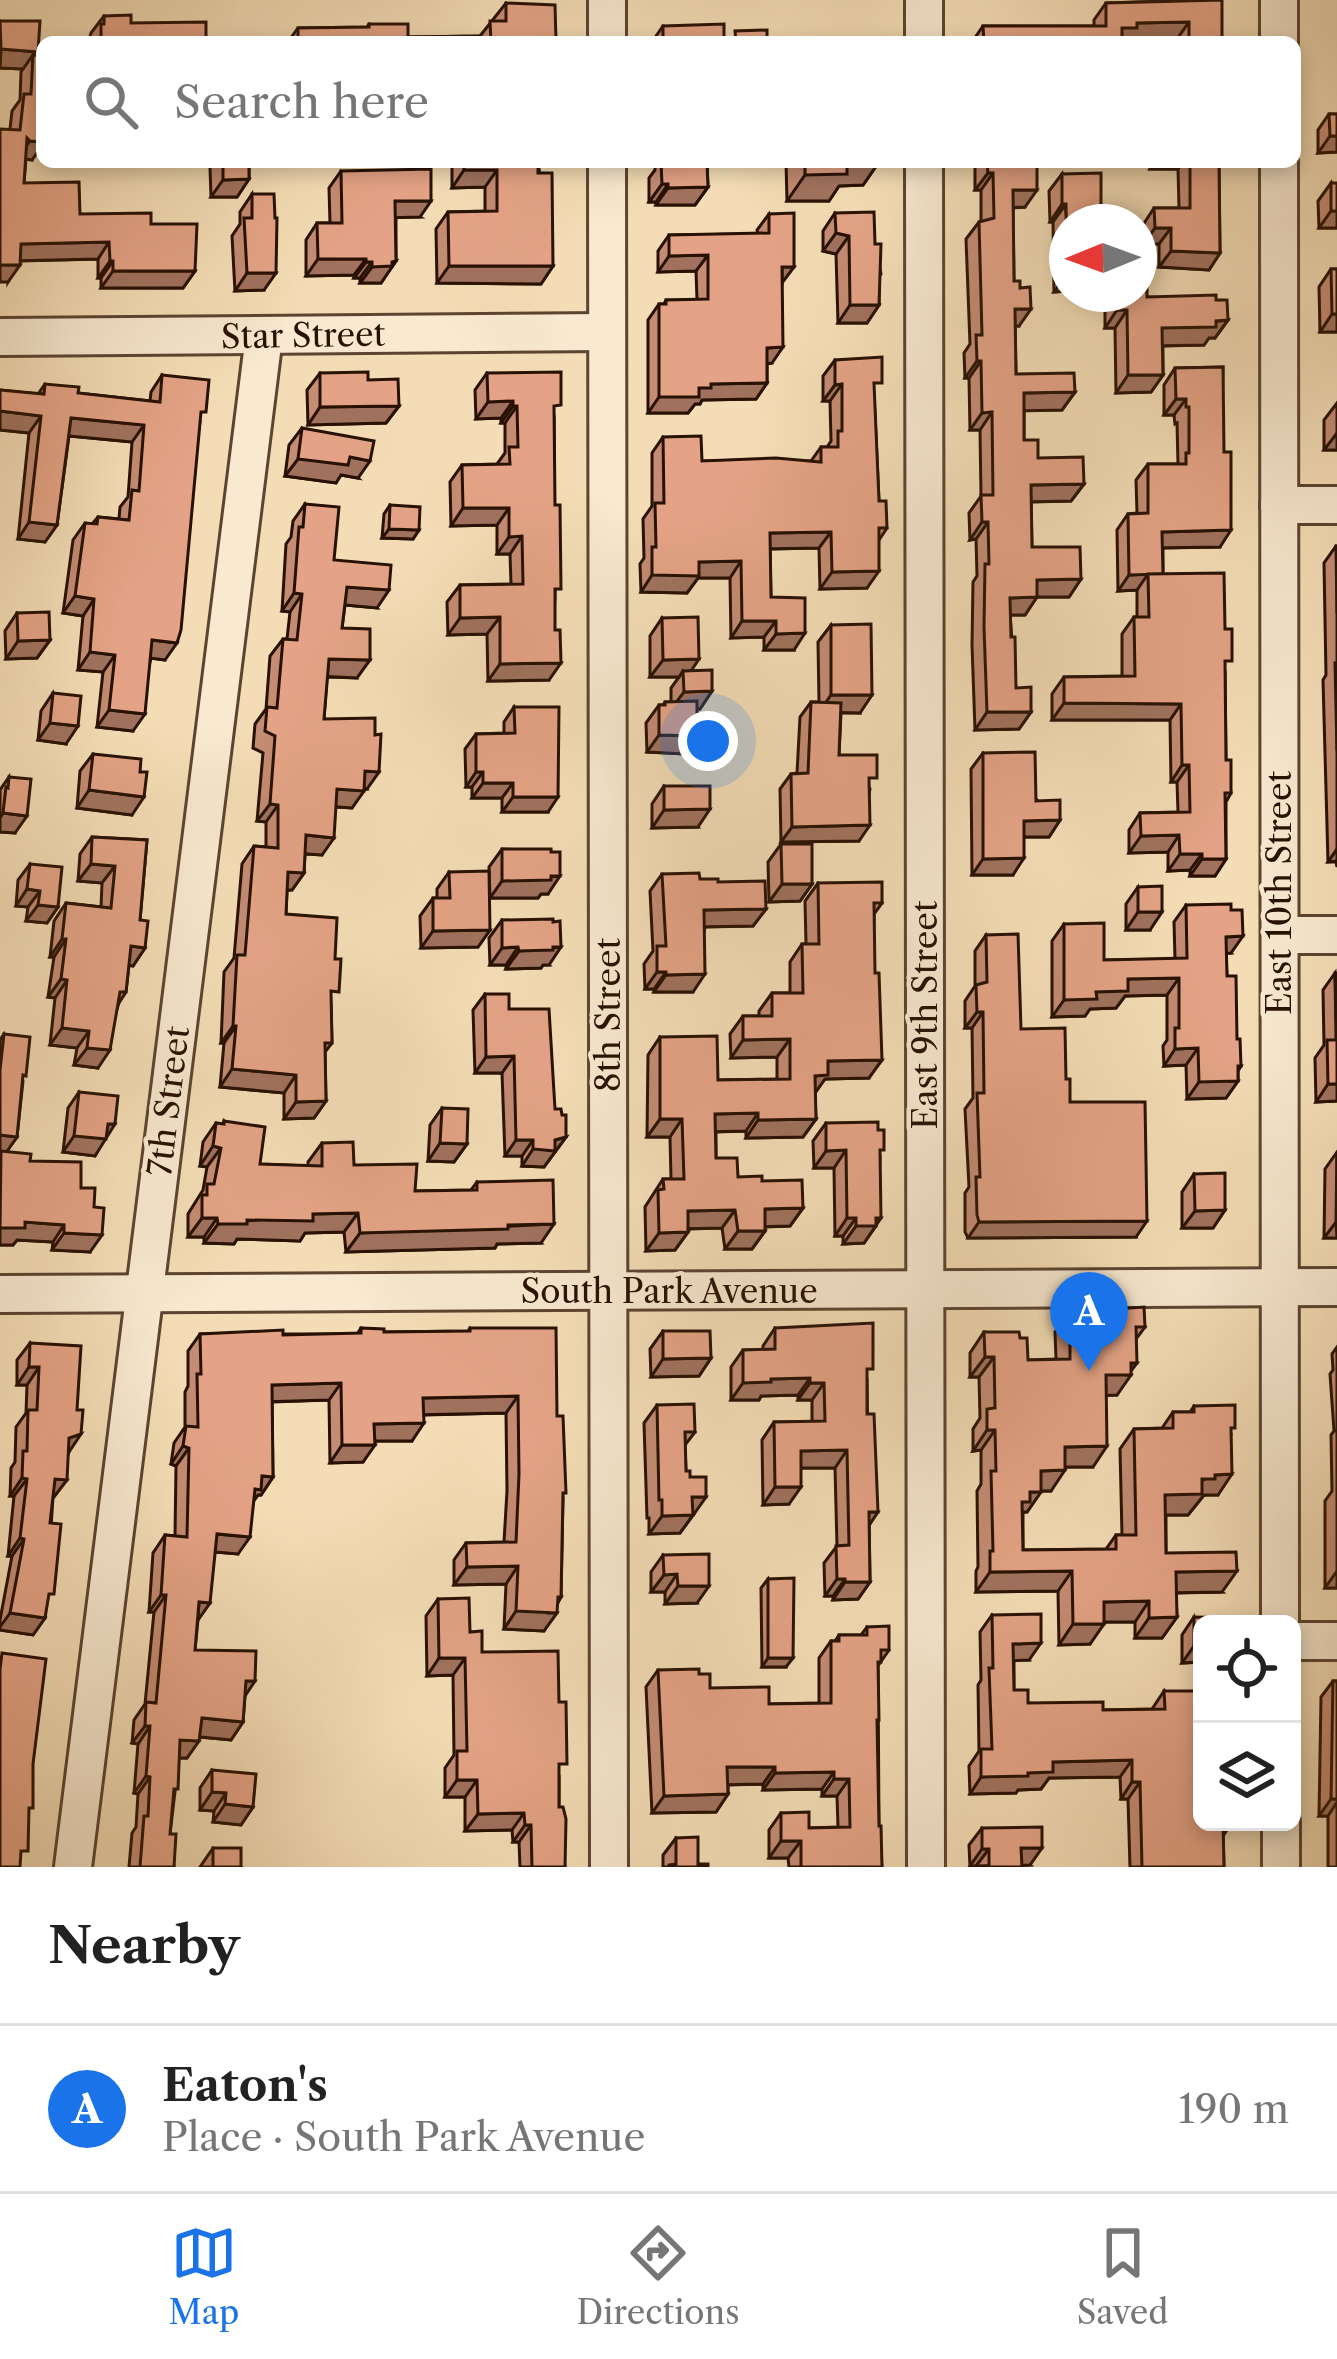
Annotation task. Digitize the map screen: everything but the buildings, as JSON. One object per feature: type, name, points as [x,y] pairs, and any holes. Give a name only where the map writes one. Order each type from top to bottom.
[{"type":"street","points":[[607,0],[607,36]]},
{"type":"street","points":[[924,0],[924,36]]},
{"type":"street","points":[[1279,0],[1279,36]]},
{"type":"street","name":"8th Street","points":[[607,168],[609,1867]]},
{"type":"street","name":"East 9th Street","points":[[924,168],[926,1867]]},
{"type":"street","name":"East 10th Street","points":[[1279,168],[1280,1615]]},
{"type":"street","name":"Star Street","points":[[0,337],[607,332]]},
{"type":"street","name":"7th Street","points":[[73,1867],[264,336]]},
{"type":"street","points":[[1279,505],[1337,505]]},
{"type":"street","points":[[1280,935],[1337,934]]},
{"type":"street","name":"South Park Avenue","points":[[0,1294],[1337,1287]]},
{"type":"street","points":[[1301,1641],[1337,1641]]},
{"type":"street","points":[[1281,1831],[1281,1867]]},
{"type":"place","name":"Eaton's","points":[[1089,1371]]}]
